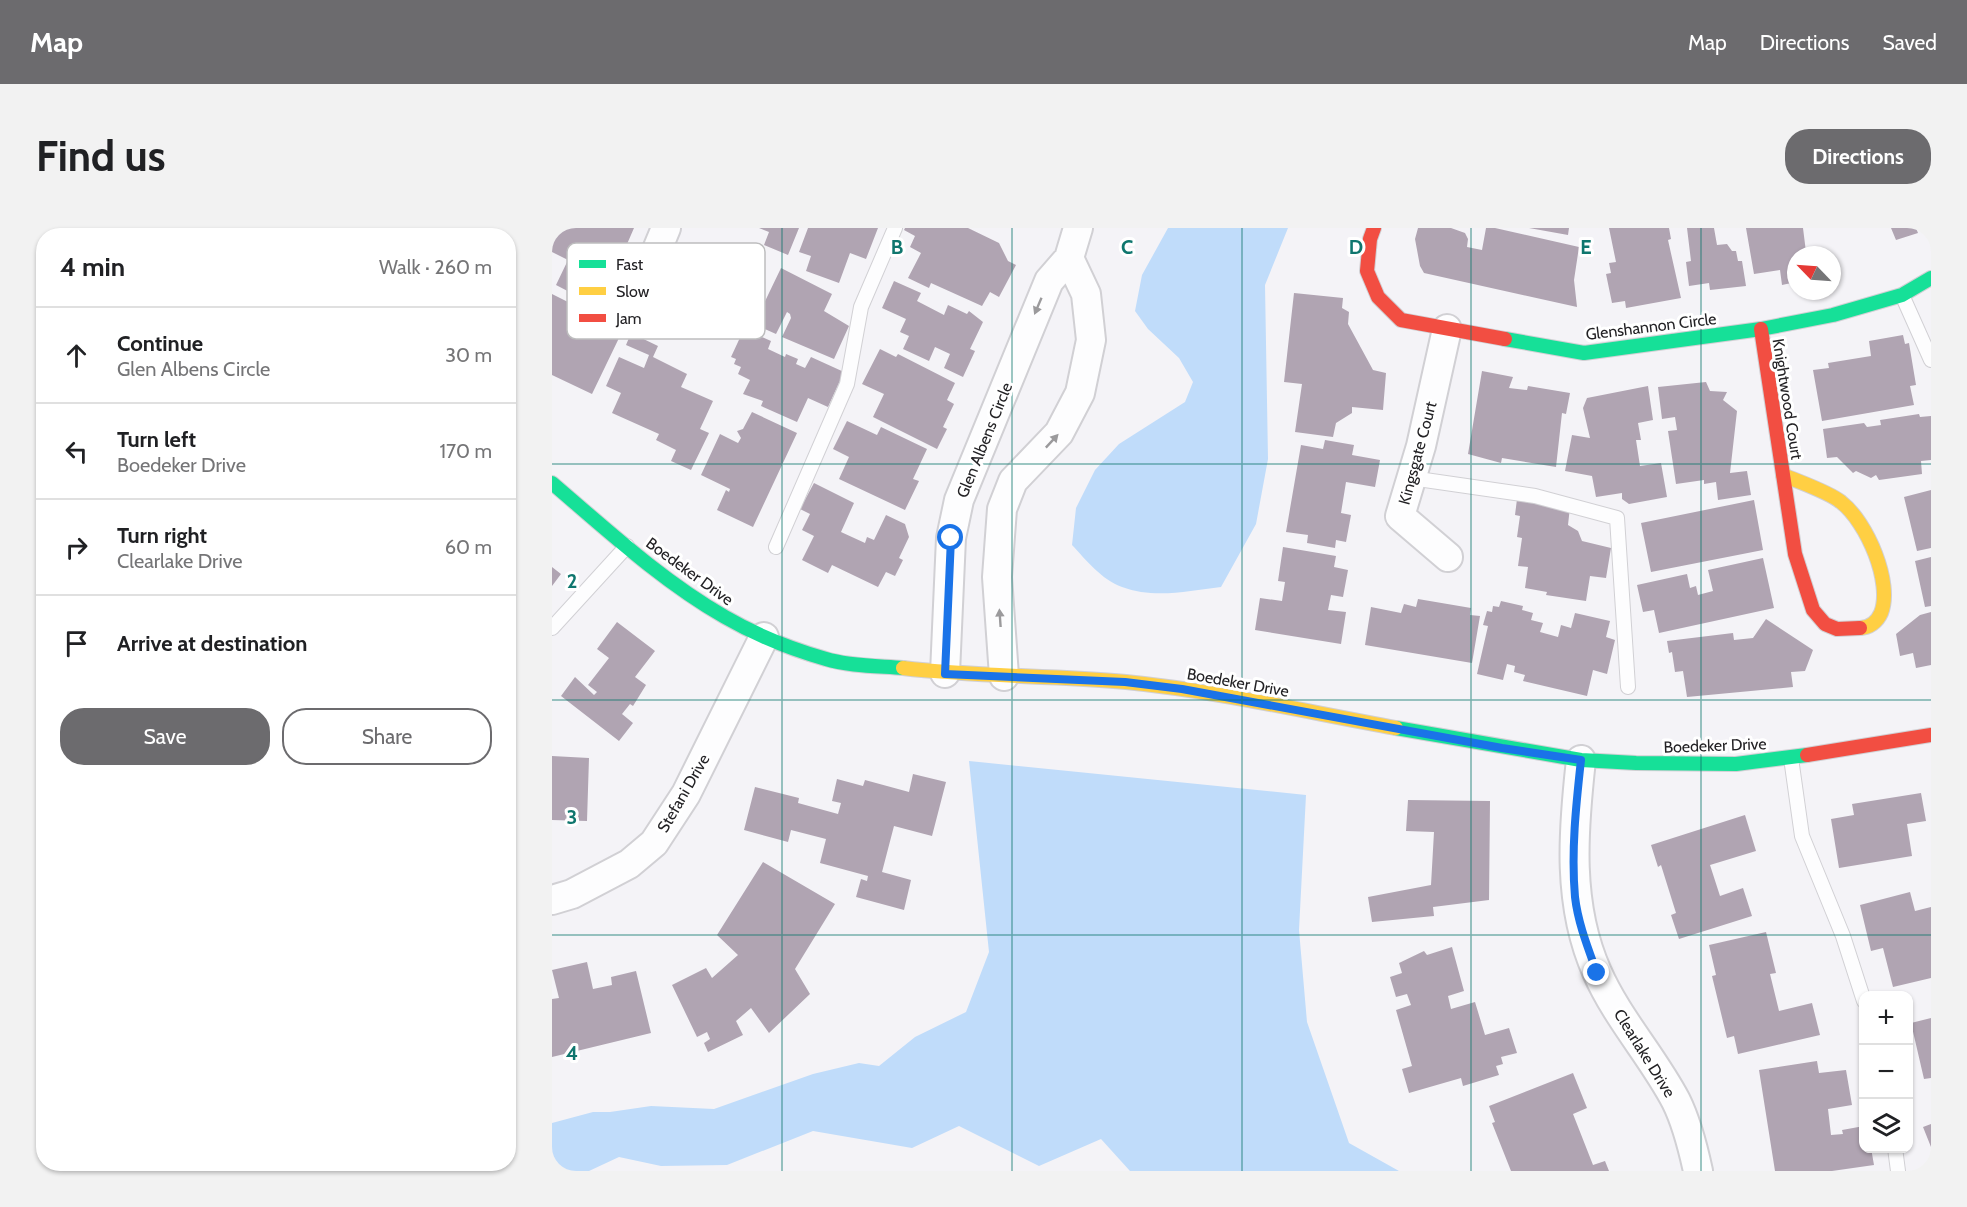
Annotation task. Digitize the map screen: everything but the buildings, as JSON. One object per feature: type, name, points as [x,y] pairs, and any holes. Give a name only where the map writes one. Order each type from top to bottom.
[{"type":"street","points":[[660,243],[666,228]]},
{"type":"street","name":"Glenshannon Circle","points":[[1374,228],[1370,239],[1367,271],[1378,297],[1401,320],[1584,352],[1761,329],[1833,315],[1902,295],[1931,278]]},
{"type":"street","name":"Glen Albens Circle","points":[[945,674],[951,538],[959,500],[1069,238]]},
{"type":"street","name":"Glen Albens Circle","points":[[1004,676],[997,577],[1002,509],[1013,482],[1059,433],[1080,393],[1091,340],[1086,294],[1069,238]]},
{"type":"street","name":"Kingsgate Court","points":[[1447,329],[1421,446],[1400,516],[1448,557]]},
{"type":"street","name":"Knightwood Court","points":[[1761,329],[1783,475],[1795,554],[1813,610],[1825,624],[1837,629],[1866,628],[1878,620],[1885,603],[1884,575],[1863,529],[1840,501],[1783,475]]},
{"type":"street","name":"Boedeker Drive","points":[[552,483],[627,546],[693,597],[726,618],[764,637],[828,660],[945,674],[1125,682],[1182,689],[1502,748],[1581,760],[1736,764],[1791,758],[1931,735]]},
{"type":"street","name":"Stefani Drive","points":[[552,900],[572,894],[629,864],[654,843],[687,794],[764,637]]},
{"type":"street","name":"Clearlake Drive","points":[[1581,760],[1574,840],[1575,898],[1584,935],[1602,983],[1676,1102],[1694,1148],[1698,1171]]},
{"type":"lane","points":[[777,547],[847,384],[861,307],[895,228]]},
{"type":"lane","points":[[1902,295],[1931,360]]},
{"type":"lane","points":[[1411,478],[1535,496],[1617,518],[1628,687]]},
{"type":"lane","points":[[552,628],[627,546]]},
{"type":"lane","points":[[1791,758],[1802,836],[1843,936],[1860,991]]},
{"type":"lane","points":[[1896,1153],[1898,1171]]},
{"type":"water","points":[[1168,228],[1288,228],[1265,285],[1268,459],[1256,524],[1221,587],[1184,592],[1146,593],[1122,587],[1108,580],[1072,545],[1076,508],[1095,470],[1119,444],[1185,402],[1193,382],[1179,358],[1148,329],[1135,311],[1142,275]]},
{"type":"water","points":[[969,761],[1306,795],[1299,930],[1307,1022],[1349,1143],[1399,1171],[1130,1171],[1101,1139],[1039,1166],[959,1126],[912,1148],[813,1131],[727,1165],[661,1166],[619,1157],[589,1171],[552,1171],[552,1123],[593,1112],[651,1106],[714,1109],[813,1074],[859,1063],[879,1066],[915,1037],[966,1012],[989,952]]},
{"type":"traffic: fast","points":[[1505,339],[1584,353],[1761,329],[1833,315],[1902,295],[1931,278]]},
{"type":"traffic: fast","points":[[552,483],[657,571],[702,603],[737,624],[787,646],[835,661],[903,668]]},
{"type":"traffic: fast","points":[[1396,728],[1581,760],[1736,764],[1807,755]]},
{"type":"traffic: slow","points":[[1783,475],[1836,498],[1851,511],[1868,538],[1880,570],[1884,600],[1877,619],[1870,626],[1860,628]]},
{"type":"traffic: slow","points":[[903,668],[1160,686],[1228,696],[1396,728]]},
{"type":"traffic: jam","points":[[1374,228],[1370,239],[1367,271],[1378,297],[1401,320],[1505,339]]},
{"type":"traffic: jam","points":[[1761,329],[1795,554],[1813,610],[1825,624],[1837,629],[1860,628]]},
{"type":"traffic: jam","points":[[1807,755],[1931,735]]},
{"type":"route","points":[[951,538],[945,674],[1048,677],[1125,682],[1182,689],[1502,748],[1581,760],[1574,829],[1575,898],[1597,973]]}]
